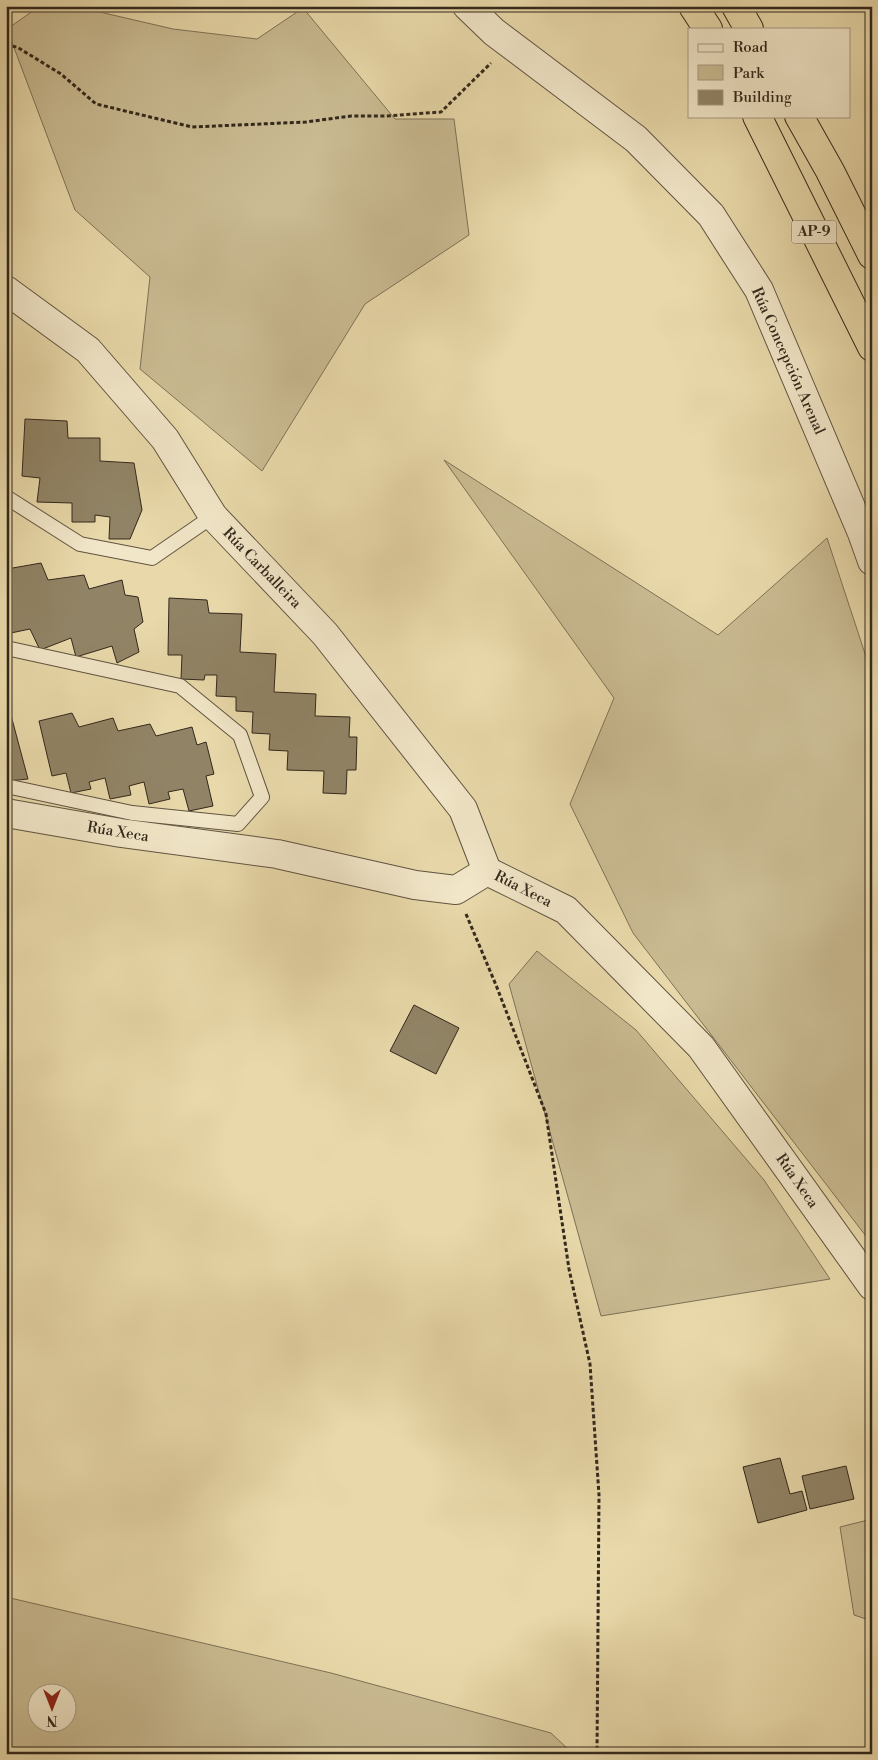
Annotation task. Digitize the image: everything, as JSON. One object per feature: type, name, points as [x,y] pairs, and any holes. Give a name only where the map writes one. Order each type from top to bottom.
[{"type":"highway","points":[[693,6],[707,28]]},
{"type":"highway","points":[[736,6],[748,28]]},
{"type":"highway","name":"AP-9","points":[[758,118],[872,347]]},
{"type":"highway","name":"AP-9","points":[[800,118],[830,171],[872,255]]},
{"type":"street","name":"Rúa Concepción Arenal","points":[[467,6],[494,32],[636,138],[711,215],[759,290],[867,530],[872,561]]},
{"type":"street","name":"Rúa Carballeira","points":[[6,290],[88,350],[165,439],[212,516],[325,634],[463,809],[487,871]]},
{"type":"street","name":"Rúa Xeca","points":[[6,814],[121,833],[277,854],[415,885],[456,890],[487,871],[566,910],[701,1046],[872,1286]]},
{"type":"lane","points":[[6,497],[80,544],[152,558],[212,516]]},
{"type":"lane","points":[[6,648],[180,686],[240,735],[262,797],[238,824],[132,813],[6,786]]},
{"type":"path","points":[[6,45],[16,47],[61,74],[96,104],[192,126],[306,122],[351,116],[386,116],[441,112],[510,44]]},
{"type":"path","points":[[456,890],[496,984],[546,1114],[569,1270],[590,1364],[599,1495],[597,1754]]},
{"type":"green space","points":[[40,6],[74,6],[173,29],[257,39],[303,8],[395,119],[454,119],[469,235],[365,304],[262,471],[140,369],[150,277],[75,210],[7,29]]},
{"type":"green space","points":[[444,460],[718,635],[827,538],[872,675],[872,1244],[633,933],[570,804],[614,698]]},
{"type":"green space","points":[[537,951],[636,1030],[764,1180],[830,1279],[601,1316],[509,984]]},
{"type":"green space","points":[[872,1519],[872,1621],[854,1615],[840,1527]]},
{"type":"green space","points":[[6,1597],[331,1673],[551,1733],[573,1754],[6,1754]]},
{"type":"building","points":[[25,419],[67,421],[68,438],[100,438],[100,461],[134,463],[142,510],[130,539],[109,539],[110,517],[95,515],[95,522],[72,522],[72,503],[37,502],[40,478],[22,476]]},
{"type":"building","points":[[41,563],[48,580],[84,575],[89,589],[122,580],[125,595],[138,597],[143,622],[134,629],[139,652],[117,663],[112,646],[76,657],[71,638],[40,650],[30,629],[6,634],[6,565],[7,569]]},
{"type":"building","points":[[169,598],[207,600],[209,613],[242,614],[240,652],[276,654],[274,692],[316,694],[315,716],[350,717],[349,737],[357,737],[356,770],[347,770],[346,794],[323,793],[324,771],[287,770],[288,751],[269,750],[270,734],[252,733],[253,712],[236,711],[236,697],[216,696],[217,675],[205,675],[204,680],[181,679],[182,655],[168,655]]},
{"type":"building","points":[[8,704],[28,779],[8,781],[6,777],[6,705]]},
{"type":"building","points":[[72,713],[79,727],[113,718],[118,731],[150,724],[156,736],[192,727],[197,745],[206,742],[214,774],[206,776],[213,806],[189,811],[183,789],[168,792],[170,799],[149,804],[144,782],[129,786],[131,795],[110,799],[105,778],[89,782],[91,789],[71,793],[66,773],[52,776],[39,721]]},
{"type":"building","points":[[414,1005],[459,1028],[436,1074],[390,1051]]},
{"type":"building","points":[[780,1458],[790,1494],[802,1491],[807,1510],[758,1523],[743,1467]]},
{"type":"building","points":[[846,1466],[854,1499],[810,1509],[802,1476]]}]
